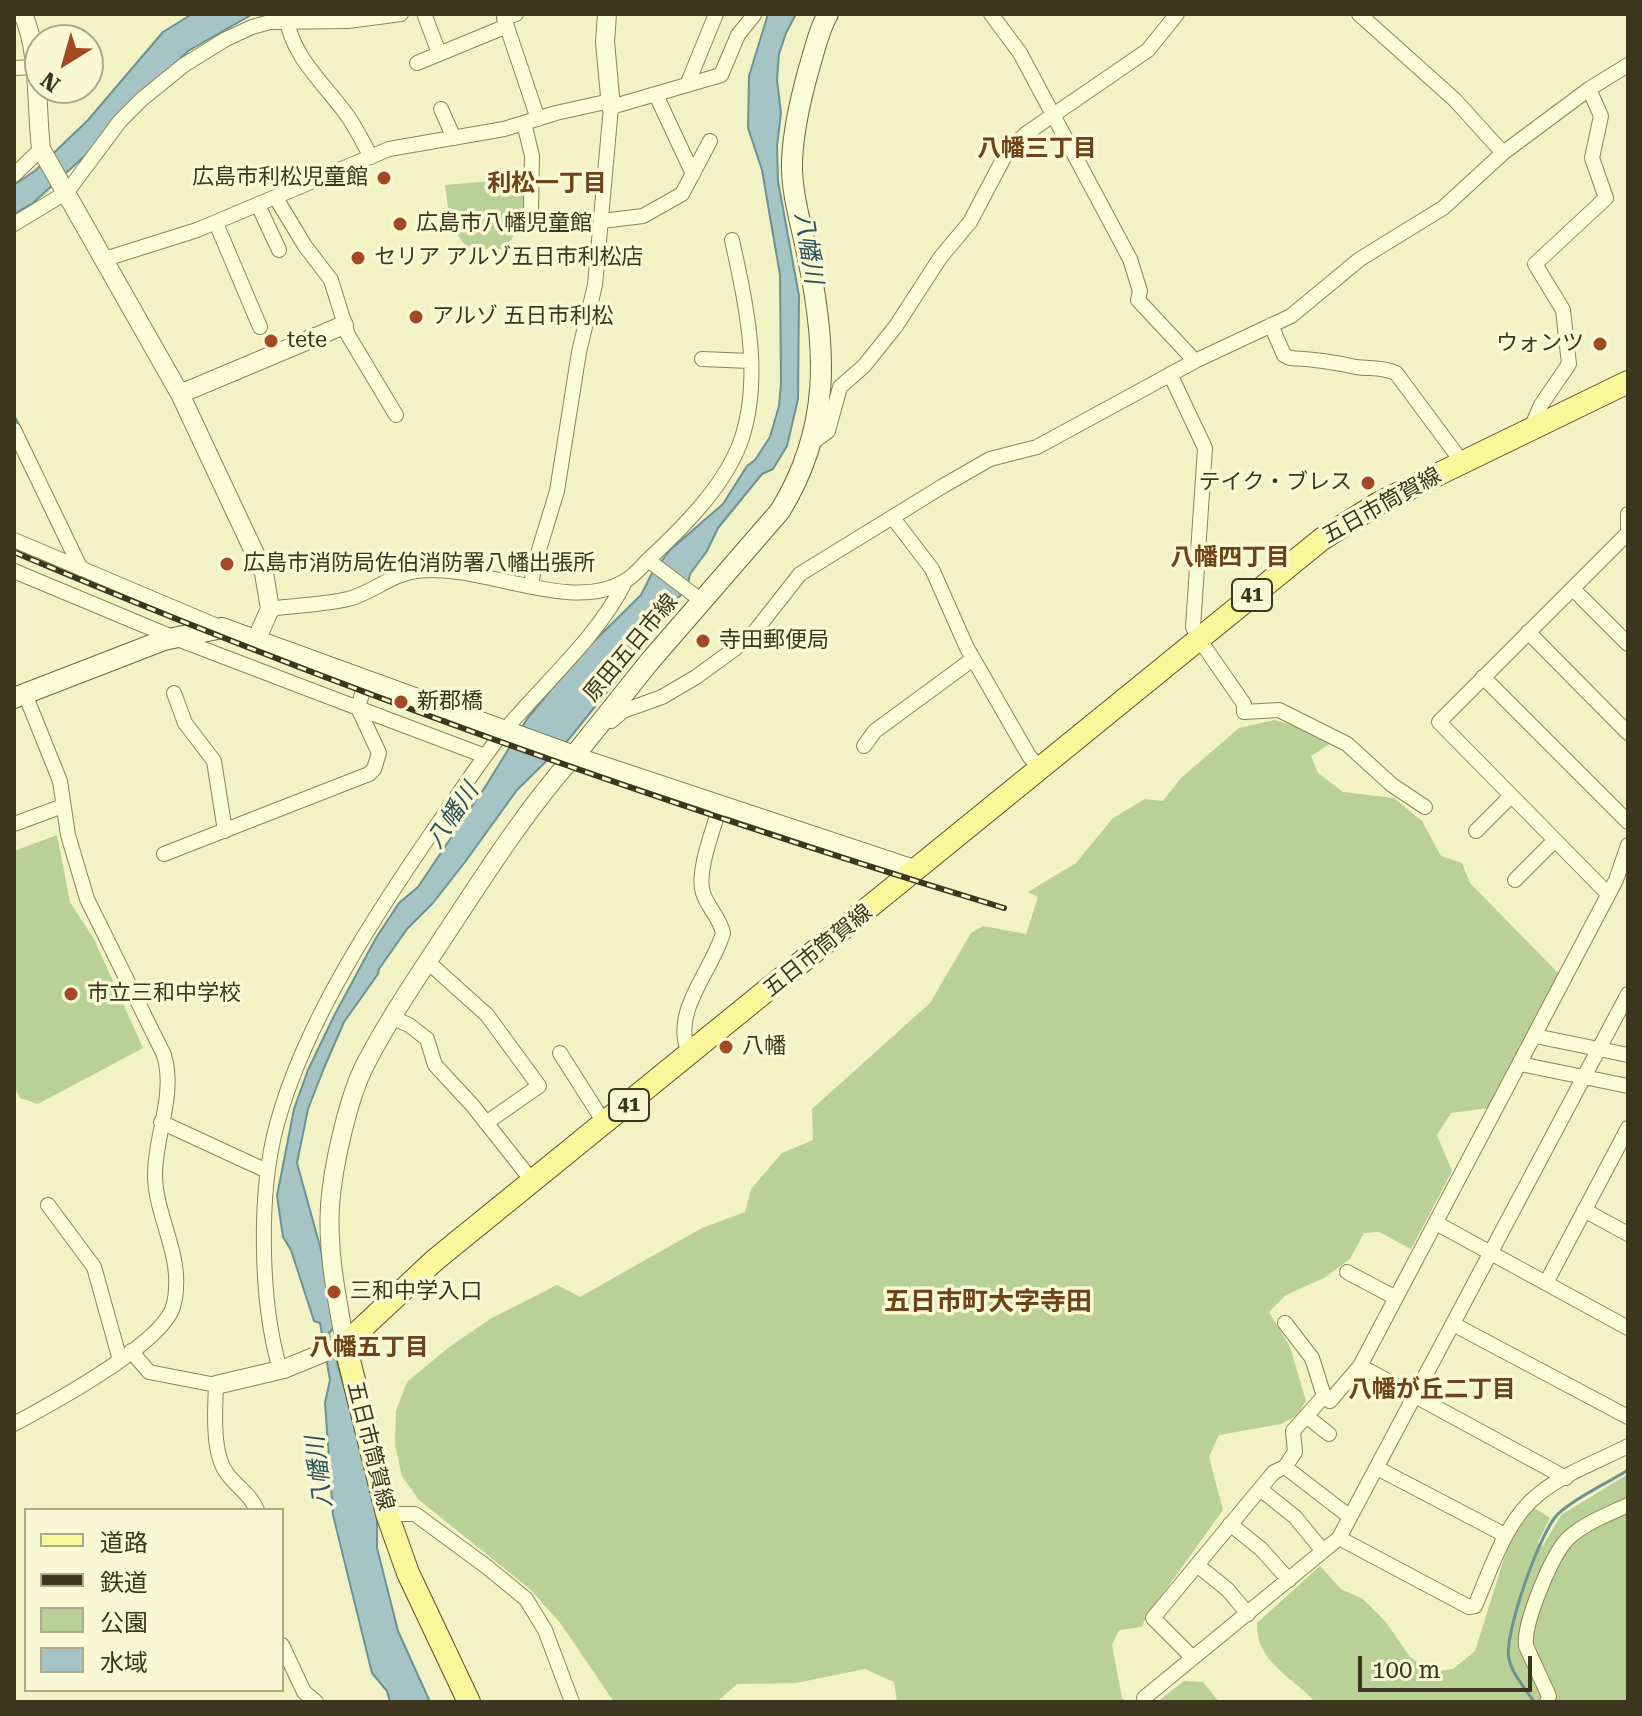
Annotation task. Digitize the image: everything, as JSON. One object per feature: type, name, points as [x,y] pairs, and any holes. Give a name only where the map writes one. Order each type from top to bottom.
[{"type":"main road","name":"原田五日市線","points":[[574,752],[700,599],[780,511],[796,486],[812,443],[821,400],[819,321],[792,163],[804,89],[828,14]]},
{"type":"main road","name":"五日市筒賀線","points":[[469,1702],[408,1573],[387,1514],[340,1345],[435,1260],[1322,539],[1379,503],[1628,382]]},
{"type":"main road","points":[[20,696],[172,637],[222,628],[257,638],[507,733],[574,752]]},
{"type":"street","points":[[14,224],[65,190],[120,121],[166,78],[226,39],[286,17],[348,21],[401,14]]},
{"type":"street","points":[[531,585],[557,491],[579,352],[595,285],[610,104],[605,42],[607,14]]},
{"type":"street","points":[[687,85],[716,14]]},
{"type":"street","points":[[991,14],[1020,53],[1130,259],[1140,291],[1138,300],[1195,361]]},
{"type":"street","points":[[812,443],[828,431],[840,387],[864,366],[896,326],[940,258],[970,222],[1008,150],[1148,50],[1177,14]]},
{"type":"street","points":[[1359,14],[1455,100],[1503,153]]},
{"type":"street","points":[[105,259],[216,223],[389,149],[656,95],[721,75],[738,35],[754,15]]},
{"type":"street","points":[[425,16],[439,53]]},
{"type":"street","points":[[286,17],[297,47],[317,80],[350,119],[371,157]]},
{"type":"street","points":[[417,63],[512,20],[531,121],[531,210]]},
{"type":"street","points":[[48,1205],[94,1267],[126,1355],[149,1372],[216,1385],[282,1370],[340,1345],[332,1271],[330,1205],[342,1135],[364,1066],[500,850],[574,752],[594,743],[615,716],[662,697],[729,653],[756,630],[800,574],[990,459],[1037,447],[1195,361],[1299,311],[1360,259],[1443,208],[1503,153],[1589,89],[1628,65]]},
{"type":"street","points":[[1531,428],[1541,405],[1569,364],[1563,310],[1535,264],[1606,198],[1591,150],[1601,116],[1589,89]]},
{"type":"street","points":[[656,95],[693,174]]},
{"type":"street","points":[[39,104],[44,153],[180,394],[264,573],[270,609],[257,638]]},
{"type":"street","points":[[441,109],[454,138]]},
{"type":"street","points":[[602,221],[643,216],[682,194],[710,141]]},
{"type":"street","points":[[14,175],[44,153]]},
{"type":"street","points":[[276,198],[305,246],[331,280],[344,325],[396,415]]},
{"type":"street","points":[[258,205],[279,250]]},
{"type":"street","points":[[216,223],[260,327]]},
{"type":"street","points":[[270,609],[347,599],[414,571],[459,570],[565,592],[591,590],[626,580],[650,562],[688,520],[732,460],[747,418],[750,361],[744,303],[732,240]]},
{"type":"street","points":[[180,394],[344,325]]},
{"type":"street","points":[[1271,325],[1284,355],[1290,358],[1338,362],[1396,373],[1432,426],[1462,462]]},
{"type":"street","points":[[702,359],[750,361]]},
{"type":"street","points":[[1170,374],[1205,448],[1193,627],[1199,639],[1244,704],[1244,712],[1279,710],[1347,744],[1392,785],[1425,807]]},
{"type":"street","points":[[14,430],[81,569]]},
{"type":"street","points":[[1608,894],[1439,722],[1628,534],[1628,514]]},
{"type":"street","points":[[893,518],[932,569],[973,659],[1029,756],[1041,769]]},
{"type":"street","points":[[14,540],[222,628]]},
{"type":"street","points":[[650,562],[700,599]]},
{"type":"street","points":[[14,571],[172,637],[485,756]]},
{"type":"street","points":[[282,1370],[273,1348],[264,1229],[267,1171],[276,1125],[288,1090],[332,996],[399,881],[485,756],[578,647],[619,594],[626,580]]},
{"type":"street","points":[[1573,589],[1627,642]]},
{"type":"street","points":[[1528,632],[1628,733]]},
{"type":"street","points":[[864,746],[875,731],[973,659]]},
{"type":"street","points":[[1483,677],[1628,822]]},
{"type":"street","points":[[164,854],[369,774],[379,753],[358,708],[366,680]]},
{"type":"street","points":[[174,693],[185,723],[214,761],[225,831]]},
{"type":"street","points":[[14,1424],[56,1401],[152,1335],[172,1311],[177,1286],[155,1178],[156,1149],[168,1095],[169,1073],[164,1055],[87,899],[63,806],[60,781],[20,696]]},
{"type":"street","points":[[574,752],[720,806],[917,870]]},
{"type":"street","points":[[1476,831],[1511,796]]},
{"type":"street","points":[[14,824],[63,806]]},
{"type":"street","points":[[690,1055],[684,1042],[685,1020],[723,933],[721,923],[701,888],[720,806]]},
{"type":"street","points":[[1515,880],[1555,840]]},
{"type":"street","points":[[1285,1323],[1312,1358],[1324,1396],[1330,1401],[1360,1366],[1608,894],[1622,883],[1628,845]]},
{"type":"street","points":[[428,962],[487,1015],[539,1086],[486,1123]]},
{"type":"street","points":[[1144,1698],[1339,1538],[1628,994]]},
{"type":"street","points":[[393,1018],[409,1025],[427,1039],[435,1065],[533,1182]]},
{"type":"street","points":[[1535,1036],[1628,1055]]},
{"type":"street","points":[[560,1053],[605,1124]]},
{"type":"street","points":[[1520,1064],[1628,1086]]},
{"type":"street","points":[[161,1122],[267,1171]]},
{"type":"street","points":[[1546,1283],[1628,1128]]},
{"type":"street","points":[[1584,1210],[1628,1234]]},
{"type":"street","points":[[1436,1223],[1628,1328]]},
{"type":"street","points":[[1347,1272],[1396,1298]]},
{"type":"street","points":[[1453,1324],[1628,1417]]},
{"type":"street","points":[[1360,1366],[1566,1478]]},
{"type":"street","points":[[216,1385],[215,1416],[220,1460],[226,1473],[252,1498],[256,1508]]},
{"type":"street","points":[[1193,1658],[1153,1618],[1274,1472],[1285,1467],[1295,1452],[1293,1431],[1324,1396]]},
{"type":"street","points":[[1306,1416],[1329,1434]]},
{"type":"street","points":[[1339,1538],[1469,1607],[1475,1606],[1505,1535],[1531,1501],[1566,1478],[1628,1446]]},
{"type":"street","points":[[1285,1467],[1350,1517]]},
{"type":"street","points":[[1377,1468],[1505,1535]]},
{"type":"street","points":[[1260,1489],[1295,1517],[1323,1551]]},
{"type":"street","points":[[1547,1702],[1549,1696],[1526,1646],[1525,1637],[1534,1605],[1565,1542],[1579,1530],[1628,1505]]},
{"type":"street","points":[[387,1514],[415,1514],[526,1599],[545,1630],[572,1702]]},
{"type":"street","points":[[1230,1524],[1261,1549],[1289,1580]]},
{"type":"street","points":[[1197,1565],[1228,1590],[1248,1614]]},
{"type":"street","points":[[284,1649],[304,1692],[316,1702]]},
{"type":"green space","points":[[527,178],[527,197],[523,202],[526,220],[504,249],[468,249],[450,224],[445,185]]},
{"type":"green space","points":[[1274,720],[1312,730],[1331,743],[1311,756],[1318,773],[1343,792],[1394,798],[1422,821],[1441,856],[1462,863],[1470,883],[1559,974],[1489,1108],[1451,1113],[1437,1135],[1452,1171],[1411,1249],[1379,1232],[1364,1233],[1350,1259],[1324,1278],[1286,1295],[1269,1312],[1290,1347],[1306,1401],[1296,1416],[1281,1424],[1219,1435],[1209,1457],[1223,1510],[1146,1617],[1142,1627],[1119,1630],[1112,1645],[1122,1698],[1127,1702],[897,1702],[894,1682],[865,1669],[796,1683],[737,1684],[717,1702],[614,1702],[561,1624],[530,1589],[419,1500],[402,1476],[395,1445],[396,1411],[407,1382],[490,1319],[557,1285],[580,1297],[702,1228],[745,1212],[751,1189],[782,1153],[813,1140],[812,1109],[930,1003],[971,933],[983,926],[1026,934],[1038,897],[1028,892],[1076,863],[1113,818],[1145,799],[1163,801],[1181,778],[1239,728]]},
{"type":"green space","name":"市立三和中学校","points":[[57,835],[70,902],[94,939],[143,1048],[38,1104],[20,1098],[14,1087],[14,851]]},
{"type":"green space","points":[[1628,1474],[1628,1500],[1597,1517],[1566,1548],[1585,1532],[1628,1510],[1628,1702],[1315,1702],[1277,1668],[1262,1649],[1257,1623],[1320,1566],[1341,1589],[1363,1599],[1385,1621],[1410,1657],[1431,1672],[1453,1669],[1475,1651],[1512,1533],[1533,1507],[1550,1518],[1538,1542],[1542,1547],[1561,1515]]},
{"type":"green space","points":[[1184,1681],[1203,1682],[1219,1702],[1157,1702]]},
{"type":"water","points":[[192,14],[253,14],[188,51],[89,152],[33,203],[14,214],[14,185],[36,170],[104,104],[163,32]]},
{"type":"water","points":[[768,14],[796,14],[779,54],[777,80],[781,113],[777,146],[778,181],[799,296],[798,399],[787,446],[773,469],[762,474],[718,528],[707,551],[690,574],[687,588],[637,645],[626,668],[569,739],[517,790],[433,903],[407,929],[344,1022],[308,1109],[297,1163],[321,1250],[334,1327],[329,1333],[377,1517],[377,1548],[398,1631],[430,1702],[390,1702],[387,1691],[372,1673],[333,1515],[325,1403],[330,1380],[320,1323],[314,1321],[291,1250],[283,1237],[277,1196],[294,1109],[308,1070],[376,938],[399,903],[418,887],[527,719],[576,659],[641,595],[651,575],[670,550],[723,504],[770,437],[779,406],[781,384],[780,275],[762,170],[748,128],[749,76]]},
{"type":"waterway","points":[[14,416],[19,426]]},
{"type":"waterway","points":[[1534,1702],[1509,1659],[1517,1607],[1534,1560],[1559,1513],[1628,1470]]},
{"type":"railway","points":[[14,552],[258,651],[504,743],[753,829],[1004,908]]},
{"type":"place","name":"広島市利松児童館","points":[[384,178]]},
{"type":"place","name":"広島市八幡児童館","points":[[400,224]]},
{"type":"place","name":"セリア アルゾ五日市利松店","points":[[358,258]]},
{"type":"place","name":"アルゾ 五日市利松","points":[[416,317]]},
{"type":"place","name":"tete","points":[[271,341]]},
{"type":"place","name":"ウォンツ","points":[[1600,344]]},
{"type":"place","name":"テイク・ブレス","points":[[1368,483]]},
{"type":"place","name":"広島市消防局佐伯消防署八幡出張所","points":[[227,564]]},
{"type":"place","name":"寺田郵便局","points":[[703,641]]},
{"type":"place","name":"新郡橋","points":[[401,702]]},
{"type":"place","name":"市立三和中学校","points":[[71,994]]},
{"type":"place","name":"八幡","points":[[726,1047]]},
{"type":"place","name":"三和中学入口","points":[[334,1292]]},
{"type":"district","name":"八幡三丁目","points":[[1037,149]]},
{"type":"district","name":"利松一丁目","points":[[547,184]]},
{"type":"district","name":"八幡四丁目","points":[[1230,558]]},
{"type":"district","name":"五日市町大字寺田","points":[[988,1302]]},
{"type":"district","name":"八幡五丁目","points":[[369,1348]]},
{"type":"district","name":"八幡が丘二丁目","points":[[1432,1390]]},
{"type":"water label","name":"八幡川","points":[[808,248]]},
{"type":"water label","name":"八幡川","points":[[453,816]]},
{"type":"water label","name":"八幡川","points":[[320,1472]]}]
